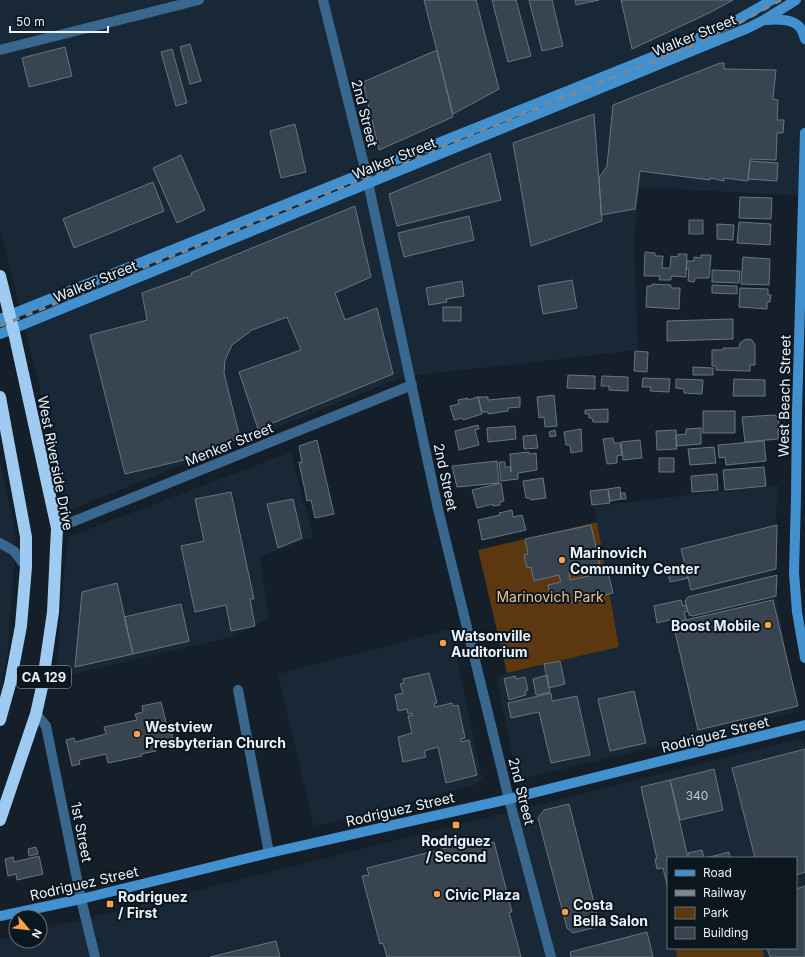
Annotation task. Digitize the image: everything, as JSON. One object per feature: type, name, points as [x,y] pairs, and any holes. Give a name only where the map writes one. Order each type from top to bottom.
[{"type":"highway","name":"West Riverside Drive","points":[[0,276],[5,317],[13,329],[57,528],[52,612],[42,687],[36,714],[0,820]]},
{"type":"highway","name":"CA 129","points":[[0,397],[26,537],[26,567],[21,626],[5,685],[0,720]]},
{"type":"main road","name":"Walker Street","points":[[5,317],[692,41],[737,20],[772,0]]},
{"type":"main road","name":"Walker Street","points":[[0,334],[748,28],[796,0]]},
{"type":"main road","points":[[764,20],[777,20],[792,23],[800,28],[805,39]]},
{"type":"main road","name":"West Beach Street","points":[[805,133],[794,573],[797,612],[805,658]]},
{"type":"main road","name":"Rodriguez Street","points":[[0,916],[81,899],[269,853],[509,799],[805,725]]},
{"type":"street","points":[[0,50],[199,0]]},
{"type":"street","name":"2nd Street","points":[[323,0],[366,173],[438,509],[509,799],[551,957]]},
{"type":"street","name":"Menker Street","points":[[57,528],[412,386]]},
{"type":"street","points":[[0,543],[14,551],[26,567]]},
{"type":"street","points":[[238,690],[269,853]]},
{"type":"street","name":"1st Street","points":[[36,714],[46,726],[81,899],[95,957]]},
{"type":"shaded area","points":[[0,0],[805,0],[805,196],[640,187],[634,237],[638,350],[403,377],[70,510],[0,228]]},
{"type":"shaded area","points":[[291,452],[313,537],[260,556],[269,619],[231,637],[56,678],[68,537]]},
{"type":"shaded area","points":[[0,460],[16,535],[8,651],[0,687]]},
{"type":"shaded area","points":[[778,485],[772,576],[796,704],[793,713],[526,778],[516,773],[496,676],[619,647],[594,506]]},
{"type":"shaded area","points":[[451,629],[482,779],[475,785],[314,827],[278,674]]},
{"type":"shaded area","points":[[800,739],[805,745],[805,957],[0,957],[0,940],[8,938],[8,949],[48,949],[48,928]]},
{"type":"green space","name":"Marinovich Park","points":[[597,522],[619,647],[507,673],[478,550]]},
{"type":"green space","points":[[675,949],[762,949],[764,957],[677,957]]},
{"type":"building","points":[[424,0],[476,0],[499,89],[453,114]]},
{"type":"building","points":[[492,0],[516,0],[531,56],[508,62]]},
{"type":"building","points":[[529,0],[552,0],[563,46],[542,51]]},
{"type":"building","points":[[575,0],[599,0],[576,5]]},
{"type":"building","points":[[621,0],[733,0],[709,13],[632,49]]},
{"type":"building","points":[[190,44],[201,81],[190,84],[180,47]]},
{"type":"building","points":[[65,47],[72,76],[29,87],[22,58]]},
{"type":"building","points":[[172,49],[187,103],[176,106],[161,52]]},
{"type":"building","points":[[437,50],[453,117],[379,150],[363,82]]},
{"type":"building","points":[[720,63],[724,63],[724,69],[776,70],[773,99],[778,100],[777,120],[784,120],[783,133],[777,133],[776,160],[750,159],[748,181],[724,178],[724,181],[710,178],[710,180],[640,171],[635,209],[601,215],[599,178],[607,166],[613,105]]},
{"type":"building","points":[[594,114],[602,221],[531,246],[513,143]]},
{"type":"building","points":[[295,124],[306,172],[281,178],[270,131]]},
{"type":"building","points":[[490,153],[501,200],[397,226],[389,194]]},
{"type":"building","points":[[181,155],[205,210],[177,223],[153,168]]},
{"type":"building","points":[[750,161],[778,163],[777,181],[748,179]]},
{"type":"building","points":[[153,182],[164,211],[74,248],[63,219]]},
{"type":"building","points":[[740,197],[772,198],[771,219],[739,218]]},
{"type":"building","points":[[355,206],[371,277],[335,293],[345,320],[377,308],[393,374],[258,429],[239,372],[301,350],[287,317],[252,330],[232,345],[225,360],[224,373],[240,438],[184,460],[125,474],[90,335],[147,320],[142,293],[192,275],[191,273]]},
{"type":"building","points":[[469,216],[474,240],[404,257],[398,233]]},
{"type":"building","points":[[689,220],[703,220],[703,234],[689,234]]},
{"type":"building","points":[[739,222],[771,224],[770,245],[737,243]]},
{"type":"building","points":[[717,224],[734,225],[733,240],[717,239]]},
{"type":"building","points":[[645,252],[655,253],[655,256],[663,256],[662,268],[670,268],[671,256],[678,257],[678,254],[687,254],[686,277],[671,276],[671,280],[659,280],[660,276],[644,276]]},
{"type":"building","points":[[701,255],[711,255],[709,278],[695,278],[694,282],[688,281],[689,269],[686,269],[687,261],[694,261],[694,257],[701,258]]},
{"type":"building","points":[[743,257],[770,259],[769,285],[741,284]]},
{"type":"building","points":[[712,270],[740,271],[739,283],[712,282]]},
{"type":"building","points":[[572,280],[577,308],[543,314],[538,286]]},
{"type":"building","points":[[462,281],[464,296],[446,299],[447,302],[429,305],[426,288]]},
{"type":"building","points":[[652,284],[671,285],[671,288],[680,288],[679,309],[646,307],[647,286],[652,286]]},
{"type":"building","points":[[712,285],[737,286],[737,294],[712,293]]},
{"type":"building","points":[[740,288],[768,289],[768,295],[771,295],[770,302],[767,302],[767,309],[739,307]]},
{"type":"building","points":[[443,307],[461,307],[461,321],[443,321]]},
{"type":"building","points":[[733,319],[733,339],[667,341],[667,321]]},
{"type":"building","points":[[746,339],[752,340],[755,345],[755,365],[750,365],[750,371],[716,370],[716,366],[712,366],[712,350],[739,348],[740,343]]},
{"type":"building","points":[[635,351],[648,352],[647,372],[634,371]]},
{"type":"building","points":[[693,367],[713,368],[713,375],[693,375]]},
{"type":"building","points":[[568,375],[595,376],[595,389],[567,388]]},
{"type":"building","points":[[602,376],[628,377],[628,391],[609,390],[609,386],[601,386]]},
{"type":"building","points":[[643,378],[670,379],[669,392],[650,391],[651,387],[642,387]]},
{"type":"building","points":[[676,379],[703,380],[702,394],[684,393],[684,389],[676,388]]},
{"type":"building","points":[[734,379],[765,380],[765,396],[733,396]]},
{"type":"building","points":[[554,395],[557,426],[545,427],[544,417],[539,418],[537,397]]},
{"type":"building","points":[[478,397],[482,414],[463,420],[462,418],[454,420],[450,406],[459,404],[458,400],[468,398],[468,400]]},
{"type":"building","points":[[478,397],[488,397],[488,400],[520,397],[520,407],[508,408],[508,411],[488,414],[488,412],[482,412]]},
{"type":"building","points":[[608,409],[608,422],[593,422],[592,418],[589,418],[589,414],[585,414],[585,410]]},
{"type":"building","points":[[703,411],[735,411],[735,433],[703,433]]},
{"type":"building","points":[[775,415],[779,418],[778,439],[745,442],[742,417]]},
{"type":"building","points":[[478,425],[479,429],[475,430],[479,445],[459,450],[455,431]]},
{"type":"building","points":[[515,426],[516,439],[488,442],[487,428]]},
{"type":"building","points":[[701,428],[701,444],[676,446],[676,435],[686,434],[686,429]]},
{"type":"building","points":[[581,429],[582,451],[571,453],[570,445],[566,445],[564,432]]},
{"type":"building","points":[[555,430],[556,436],[550,437],[549,432]]},
{"type":"building","points":[[676,430],[677,449],[657,450],[656,431]]},
{"type":"building","points":[[536,435],[538,448],[524,449],[523,436]]},
{"type":"building","points":[[613,438],[614,443],[620,443],[622,455],[617,456],[617,463],[607,464],[603,439]]},
{"type":"building","points":[[317,440],[334,514],[315,518],[311,500],[307,501],[299,462],[302,463],[299,446]]},
{"type":"building","points":[[640,440],[642,458],[623,460],[621,442]]},
{"type":"building","points":[[764,441],[766,461],[726,465],[725,457],[719,458],[718,445]]},
{"type":"building","points":[[714,447],[716,463],[690,465],[688,449]]},
{"type":"building","points":[[529,452],[529,454],[536,453],[537,470],[518,473],[518,479],[501,481],[499,462],[505,462],[505,467],[511,467],[510,454]]},
{"type":"building","points":[[659,458],[674,458],[674,472],[659,472]]},
{"type":"building","points":[[497,461],[499,483],[457,487],[452,466]]},
{"type":"building","points":[[764,467],[766,486],[725,490],[723,470]]},
{"type":"building","points":[[717,474],[718,490],[692,492],[691,476]]},
{"type":"building","points":[[543,478],[546,498],[531,500],[530,498],[526,498],[523,481]]},
{"type":"building","points":[[501,483],[504,501],[500,502],[500,505],[493,506],[493,504],[477,508],[472,490]]},
{"type":"building","points":[[620,487],[621,499],[610,501],[608,489]]},
{"type":"building","points":[[608,489],[610,503],[592,505],[590,491]]},
{"type":"building","points":[[231,492],[254,599],[250,599],[255,626],[231,631],[226,605],[195,612],[181,546],[204,541],[195,499]]},
{"type":"building","points":[[620,493],[625,493],[626,499],[621,499]]},
{"type":"building","points":[[293,499],[302,538],[278,548],[267,504]]},
{"type":"building","points":[[512,510],[513,517],[522,515],[526,530],[482,540],[478,520],[500,515],[499,513]]},
{"type":"building","name":"Marinovich Community Center","points":[[591,525],[600,566],[569,573],[570,580],[608,572],[613,593],[564,604],[563,600],[551,602],[548,585],[561,582],[559,575],[534,581],[531,567],[527,568],[524,555],[528,554],[525,539]]},
{"type":"building","points":[[777,525],[776,569],[691,590],[681,549]]},
{"type":"building","points":[[685,564],[688,578],[670,582],[667,568]]},
{"type":"building","points":[[777,575],[776,596],[693,616],[689,615],[685,601],[688,597]]},
{"type":"building","points":[[117,583],[133,654],[75,667],[82,592]]},
{"type":"building","points":[[681,600],[683,606],[686,605],[688,611],[684,612],[686,620],[673,623],[673,619],[657,623],[654,606]]},
{"type":"building","points":[[773,600],[798,706],[698,730],[673,623]]},
{"type":"building","points":[[181,604],[189,641],[133,654],[124,617]]},
{"type":"building","points":[[560,661],[565,684],[549,688],[544,664]]},
{"type":"building","points":[[429,673],[437,703],[434,703],[435,707],[452,703],[453,706],[458,705],[465,738],[461,739],[461,742],[469,740],[477,775],[446,783],[438,747],[424,751],[426,757],[403,762],[398,737],[412,733],[408,716],[413,715],[412,713],[408,714],[407,709],[398,711],[395,695],[403,693],[400,684],[404,683],[403,679]]},
{"type":"building","points":[[547,675],[550,692],[536,695],[533,679]]},
{"type":"building","points":[[515,676],[516,679],[525,677],[528,690],[525,691],[526,695],[509,700],[504,679]]},
{"type":"building","points":[[634,691],[646,743],[610,751],[598,699]]},
{"type":"building","points":[[551,693],[552,701],[577,696],[590,755],[551,763],[539,712],[511,718],[508,703]]},
{"type":"building","name":"Westview Presbyterian Church","points":[[161,702],[169,734],[172,734],[174,743],[155,747],[156,751],[141,754],[142,756],[108,763],[106,754],[79,760],[80,764],[72,766],[66,740],[74,738],[75,742],[106,734],[104,727],[137,720],[135,714],[143,712],[142,706]]},
{"type":"building","points":[[805,749],[805,872],[797,875],[797,857],[755,857],[732,768]]},
{"type":"building","points":[[714,769],[723,810],[680,820],[670,780]]},
{"type":"building","points":[[670,780],[688,857],[667,857],[667,885],[663,868],[657,869],[655,859],[657,859],[641,787]]},
{"type":"building","points":[[569,804],[600,926],[573,933],[567,928],[538,818],[544,810]]},
{"type":"building","name":"Civic Plaza","points":[[486,838],[487,844],[494,842],[512,912],[509,912],[521,957],[387,957],[383,943],[380,944],[362,876],[369,875],[367,868]]},
{"type":"building","points":[[36,847],[38,854],[29,856],[28,849]]},
{"type":"building","points":[[702,850],[704,857],[690,857],[688,853]]},
{"type":"building","points":[[729,852],[730,857],[710,857]]},
{"type":"building","points":[[39,856],[43,874],[17,880],[16,874],[8,876],[5,859],[13,857],[14,862]]},
{"type":"building","points":[[805,886],[805,957],[770,957],[767,949],[797,949],[797,889]]},
{"type":"building","points":[[647,932],[653,957],[571,957],[570,952]]},
{"type":"building","points":[[276,941],[280,957],[210,957]]},
{"type":"railway","points":[[0,326],[690,46],[743,21],[781,0]]},
{"type":"place","name":"Marinovich Community Center","points":[[562,560]]},
{"type":"place","name":"Boost Mobile","points":[[768,625]]},
{"type":"place","name":"Watsonville Auditorium","points":[[443,643]]},
{"type":"place","name":"Westview Presbyterian Church","points":[[137,734]]},
{"type":"place","name":"Rodriguez / Second","points":[[456,825]]},
{"type":"place","name":"Civic Plaza","points":[[437,894]]},
{"type":"place","name":"Rodriguez / First","points":[[110,904]]},
{"type":"place","name":"Costa Bella Salon","points":[[565,912]]}]
